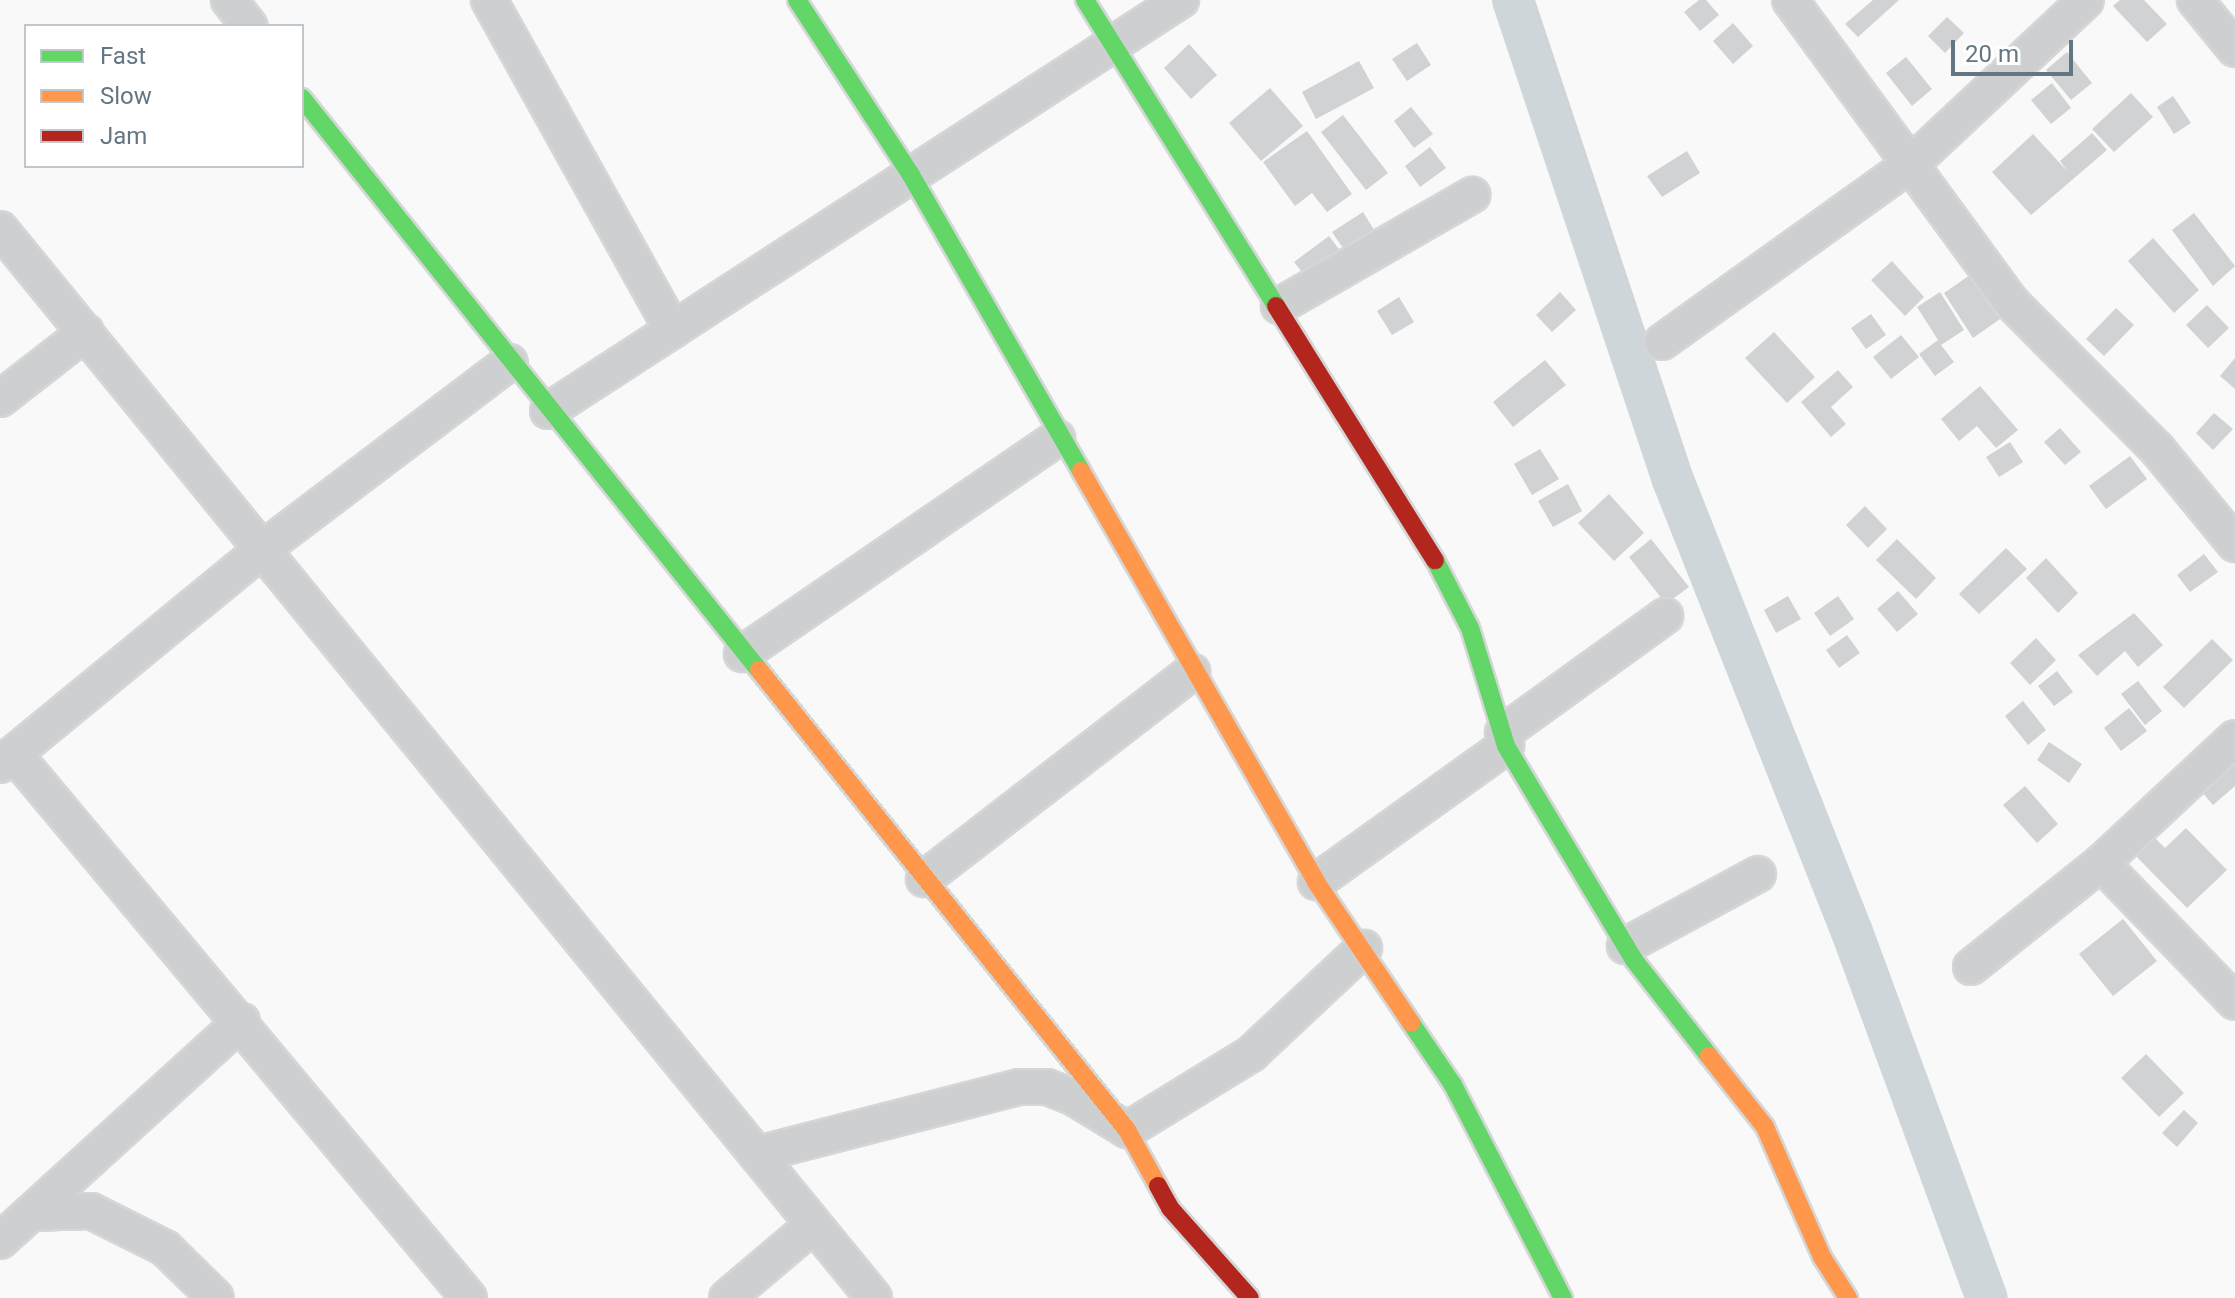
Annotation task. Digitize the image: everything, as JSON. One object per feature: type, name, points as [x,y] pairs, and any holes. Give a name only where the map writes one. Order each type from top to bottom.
[{"type":"street","points":[[229,0],[247,24]]},
{"type":"street","points":[[489,0],[673,330]]},
{"type":"street","points":[[797,0],[911,175],[1057,438],[1316,882],[1364,948],[1453,1085],[1563,1298]]},
{"type":"street","points":[[1085,0],[1445,576],[1470,628],[1504,739],[1625,946],[1765,1127],[1822,1257],[1848,1298]]},
{"type":"street","points":[[548,411],[1181,0]]},
{"type":"street","points":[[1790,0],[2011,302],[2157,449],[2235,544]]},
{"type":"street","points":[[1662,342],[1912,163],[2086,0]]},
{"type":"street","points":[[2195,0],[2235,49]]},
{"type":"street","points":[[304,101],[742,654],[1127,1130],[1170,1208],[1250,1298]]},
{"type":"street","points":[[1279,306],[1472,195]]},
{"type":"street","points":[[0,229],[264,548],[874,1298]]},
{"type":"street","points":[[0,399],[86,332]]},
{"type":"street","points":[[469,1298],[242,1021],[7,760],[264,548],[510,362]]},
{"type":"street","points":[[742,654],[1057,438]]},
{"type":"street","points":[[1316,882],[1665,616]]},
{"type":"street","points":[[924,879],[1192,672]]},
{"type":"street","points":[[1971,967],[2101,863],[2235,738]]},
{"type":"street","points":[[2101,863],[2235,1002]]},
{"type":"street","points":[[1625,946],[1758,874]]},
{"type":"street","points":[[1127,1130],[1251,1054],[1364,948]]},
{"type":"street","points":[[0,1241],[242,1021]]},
{"type":"street","points":[[758,1154],[1019,1087],[1047,1087],[1073,1097],[1127,1130]]},
{"type":"street","points":[[31,1213],[91,1211],[165,1248],[216,1298]]},
{"type":"street","points":[[727,1298],[813,1225]]},
{"type":"building","points":[[1699,0],[1706,0],[1719,15],[1700,31],[1684,12]]},
{"type":"building","points":[[1873,0],[1899,0],[1858,37],[1845,24]]},
{"type":"building","points":[[2120,0],[2144,0],[2167,24],[2147,42],[2113,6]]},
{"type":"building","points":[[1947,17],[1964,33],[1945,53],[1928,36]]},
{"type":"building","points":[[1733,23],[1753,46],[1733,64],[1713,41]]},
{"type":"building","points":[[1417,43],[1431,65],[1407,81],[1392,59]]},
{"type":"building","points":[[1189,44],[1217,75],[1191,99],[1164,68]]},
{"type":"building","points":[[2067,52],[2092,83],[2071,100],[2046,70]]},
{"type":"building","points":[[1906,57],[1932,89],[1912,106],[1886,73]]},
{"type":"building","points":[[1359,61],[1374,88],[1316,119],[1302,92]]},
{"type":"building","points":[[2052,83],[2071,108],[2051,124],[2031,100]]},
{"type":"building","points":[[1270,88],[1303,126],[1261,161],[1229,123]]},
{"type":"building","points":[[2131,93],[2153,117],[2114,152],[2092,129]]},
{"type":"building","points":[[2173,96],[2191,123],[2174,134],[2157,107]]},
{"type":"building","points":[[1411,107],[1433,134],[1414,148],[1394,121]]},
{"type":"building","points":[[1343,115],[1388,173],[1366,190],[1321,132]]},
{"type":"building","points":[[1307,131],[1352,194],[1327,212],[1312,193],[1295,206],[1263,162]]},
{"type":"building","points":[[2092,133],[2107,150],[2031,215],[1992,172],[2033,134],[2068,172],[2060,161]]},
{"type":"building","points":[[1430,147],[1446,168],[1420,187],[1405,166]]},
{"type":"building","points":[[1687,151],[1700,173],[1662,197],[1647,176]]},
{"type":"building","points":[[1363,212],[1381,241],[1351,260],[1332,232]]},
{"type":"building","points":[[2194,213],[2235,266],[2213,286],[2172,230]]},
{"type":"building","points":[[1329,236],[1344,256],[1310,282],[1294,262]]},
{"type":"building","points":[[2153,238],[2199,290],[2174,313],[2128,261]]},
{"type":"building","points":[[1892,261],[1924,297],[1905,316],[1871,280]]},
{"type":"building","points":[[1970,275],[2000,319],[1973,338],[1944,293]]},
{"type":"building","points":[[1560,292],[1576,310],[1552,332],[1536,315]]},
{"type":"building","points":[[1940,292],[1964,330],[1941,345],[1954,362],[1935,376],[1919,354],[1938,340],[1917,307]]},
{"type":"building","points":[[1399,297],[1414,322],[1392,335],[1377,311]]},
{"type":"building","points":[[2207,305],[2229,328],[2208,348],[2186,325]]},
{"type":"building","points":[[2116,308],[2134,325],[2104,356],[2086,339]]},
{"type":"building","points":[[1871,314],[1886,335],[1866,349],[1851,328]]},
{"type":"building","points":[[1774,332],[1815,377],[1787,403],[1745,358]]},
{"type":"building","points":[[1901,335],[1919,357],[1891,379],[1873,357]]},
{"type":"building","points":[[2235,358],[2235,389],[2220,376]]},
{"type":"building","points":[[1545,360],[1566,385],[1513,427],[1493,402]]},
{"type":"building","points":[[1838,370],[1853,387],[1831,407],[1846,424],[1831,437],[1801,402]]},
{"type":"building","points":[[1980,386],[2018,430],[1996,448],[1977,426],[1959,441],[1941,419]]},
{"type":"building","points":[[2214,413],[2233,429],[2213,450],[2196,433]]},
{"type":"building","points":[[2060,428],[2081,452],[2065,465],[2044,442]]},
{"type":"building","points":[[2010,442],[2023,462],[1999,477],[1986,457]]},
{"type":"building","points":[[1540,449],[1559,479],[1532,495],[1514,464]]},
{"type":"building","points":[[2130,456],[2147,479],[2106,509],[2089,486]]},
{"type":"building","points":[[1568,484],[1582,511],[1553,527],[1538,501]]},
{"type":"building","points":[[1609,494],[1644,533],[1614,561],[1578,523]]},
{"type":"building","points":[[1865,506],[1887,529],[1868,548],[1846,525]]},
{"type":"building","points":[[1651,539],[1689,587],[1666,604],[1629,557]]},
{"type":"building","points":[[1897,539],[1936,578],[1916,599],[1876,560]]},
{"type":"building","points":[[2006,548],[2027,569],[1979,614],[1959,594]]},
{"type":"building","points":[[2204,554],[2218,572],[2190,592],[2177,575]]},
{"type":"building","points":[[2046,558],[2078,593],[2058,613],[2026,578]]},
{"type":"building","points":[[1898,591],[1918,614],[1897,632],[1877,609]]},
{"type":"building","points":[[1788,596],[1801,619],[1776,633],[1764,610]]},
{"type":"building","points":[[1838,596],[1854,619],[1830,636],[1814,613]]},
{"type":"building","points":[[2134,613],[2163,645],[2138,667],[2125,651],[2097,676],[2078,655]]},
{"type":"building","points":[[1847,635],[1860,653],[1839,668],[1826,650]]},
{"type":"building","points":[[2036,638],[2056,660],[2030,685],[2010,663]]},
{"type":"building","points":[[2212,639],[2233,660],[2184,708],[2163,687]]},
{"type":"building","points":[[2057,671],[2073,692],[2054,706],[2038,686]]},
{"type":"building","points":[[2138,681],[2162,711],[2145,725],[2121,694]]},
{"type":"building","points":[[2023,701],[2046,730],[2028,745],[2005,716]]},
{"type":"building","points":[[2129,708],[2147,731],[2121,751],[2104,728]]},
{"type":"building","points":[[2049,742],[2082,764],[2069,783],[2037,760]]},
{"type":"building","points":[[2229,756],[2235,763],[2235,786],[2213,805],[2196,785]]},
{"type":"building","points":[[2025,786],[2058,824],[2037,843],[2003,805]]},
{"type":"building","points":[[2186,828],[2227,870],[2187,908],[2129,849],[2148,831],[2165,848]]},
{"type":"building","points":[[2123,919],[2157,961],[2113,996],[2079,954]]},
{"type":"building","points":[[2146,1054],[2184,1093],[2159,1117],[2121,1078]]},
{"type":"building","points":[[2184,1110],[2198,1123],[2177,1147],[2162,1133]]},
{"type":"waterway","points":[[1513,0],[1673,480],[1852,932],[1987,1298]]},
{"type":"traffic: fast","points":[[797,0],[911,175],[1081,471]]},
{"type":"traffic: fast","points":[[1085,0],[1276,306]]},
{"type":"traffic: fast","points":[[304,101],[759,670]]},
{"type":"traffic: fast","points":[[1435,560],[1470,628],[1506,746],[1634,960],[1709,1056]]},
{"type":"traffic: fast","points":[[1411,1023],[1453,1085],[1563,1298]]},
{"type":"traffic: slow","points":[[1081,471],[1316,882],[1411,1023]]},
{"type":"traffic: slow","points":[[759,670],[1127,1130],[1158,1186]]},
{"type":"traffic: slow","points":[[1709,1056],[1765,1127],[1822,1257],[1848,1298]]},
{"type":"traffic: jam","points":[[1276,306],[1435,560]]},
{"type":"traffic: jam","points":[[1158,1186],[1170,1208],[1250,1298]]}]
